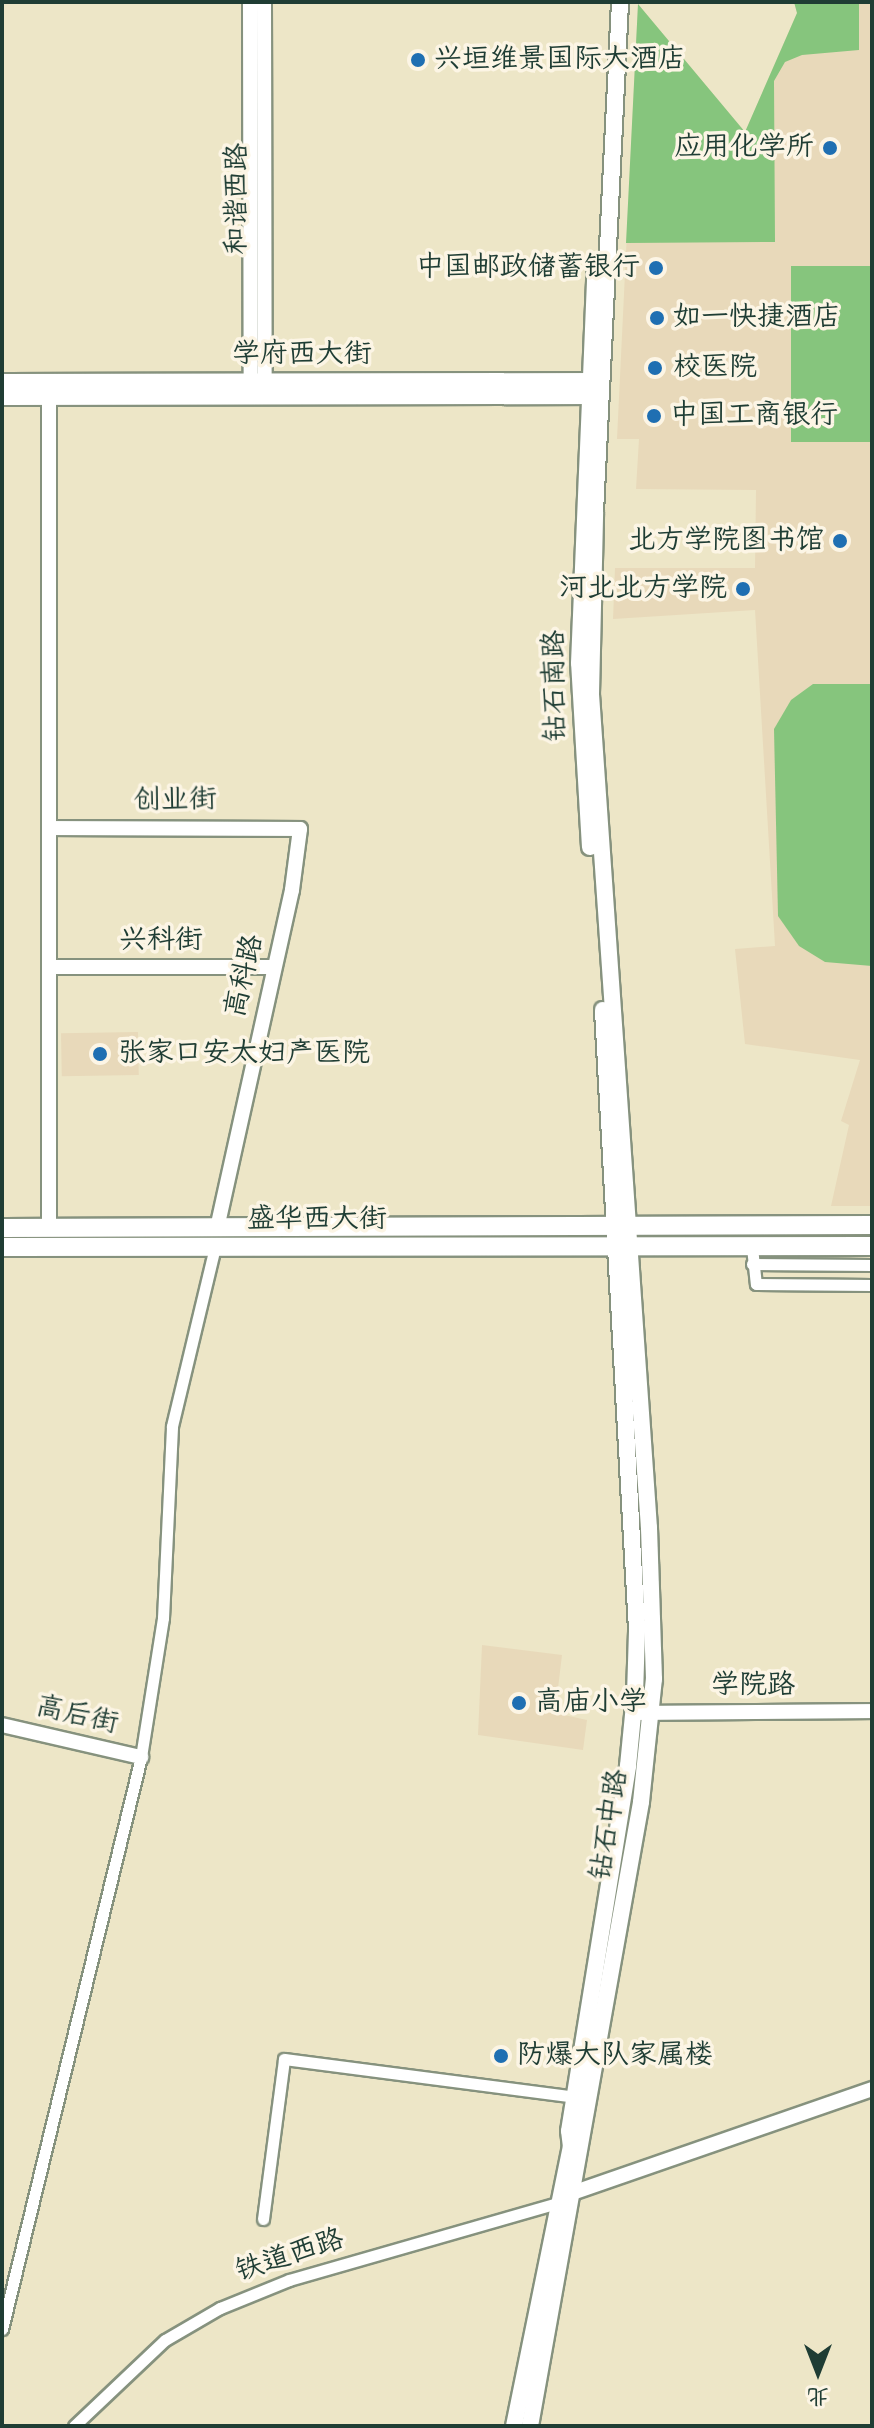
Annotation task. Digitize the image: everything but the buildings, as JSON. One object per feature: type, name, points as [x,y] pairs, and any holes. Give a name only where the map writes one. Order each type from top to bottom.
[{"type":"main road","name":"钻石南路","points":[[609,2],[596,388],[591,694],[622,1225]]},
{"type":"main road","name":"钻石南路","points":[[596,388],[620,2]]},
{"type":"main road","name":"学府西大街","points":[[2,382],[258,389],[596,388]]},
{"type":"main road","name":"学府西大街","points":[[2,397],[258,389]]},
{"type":"main road","name":"钻石中路","points":[[530,2426],[565,2198],[652,1713],[653,1601],[622,1225]]},
{"type":"main road","name":"盛华西大街","points":[[2,1228],[872,1225]]},
{"type":"main road","points":[[419,1227],[419,1248]]},
{"type":"main road","points":[[757,1252],[872,1246]]},
{"type":"main road","name":"盛华西大街","points":[[2,1247],[624,1247],[757,1252]]},
{"type":"main road","name":"钻石中路","points":[[514,2426],[565,2198],[575,2097],[633,1713],[637,1630],[624,1247]]},
{"type":"street","name":"和谐西路","points":[[250,2],[258,389]]},
{"type":"street","name":"和谐西路","points":[[258,389],[264,2]]},
{"type":"street","points":[[49,397],[49,1228]]},
{"type":"street","name":"创业街","points":[[49,828],[300,829]]},
{"type":"street","name":"高科路","points":[[217,1228],[274,967],[300,829]]},
{"type":"street","name":"兴科街","points":[[49,967],[274,967]]},
{"type":"street","points":[[2,2329],[141,1757],[163,1618],[172,1426],[215,1247]]},
{"type":"street","points":[[872,1265],[757,1252],[752,1278],[763,1286],[872,1285]]},
{"type":"street","name":"学院路","points":[[633,1713],[872,1711]]},
{"type":"street","name":"高后街","points":[[2,1725],[141,1757]]},
{"type":"street","points":[[263,2219],[284,2059],[575,2097]]},
{"type":"street","name":"铁道西路","points":[[74,2426],[165,2340],[220,2308],[289,2280],[565,2198],[872,2089]]},
{"type":"shaded area","name":"河北北方学院","points":[[794,2],[872,2],[872,1206],[831,1206],[849,1125],[841,1121],[860,1060],[745,1044],[735,949],[775,946],[755,610],[613,619],[615,568],[755,568],[756,490],[636,489],[639,439],[617,439],[638,4],[745,132],[797,13]]},
{"type":"shaded area","name":"张家口安太妇产医院","points":[[138,1032],[139,1075],[62,1076],[61,1033]]},
{"type":"shaded area","name":"高庙小学","points":[[482,1645],[562,1655],[555,1713],[587,1720],[583,1750],[478,1735]]},
{"type":"green space","points":[[794,2],[859,2],[859,50],[802,55],[785,62],[774,81],[775,242],[626,243],[638,4],[745,132],[797,13]]},
{"type":"green space","points":[[791,266],[872,266],[872,442],[791,442]]},
{"type":"green space","points":[[813,684],[872,684],[872,966],[825,962],[799,946],[778,916],[774,729],[791,700]]},
{"type":"place","name":"兴垣维景国际大酒店","points":[[418,60]]},
{"type":"place","name":"应用化学所","points":[[830,148]]},
{"type":"place","name":"中国邮政储蓄银行","points":[[656,268]]},
{"type":"place","name":"如一快捷酒店","points":[[657,318]]},
{"type":"place","name":"校医院","points":[[655,368]]},
{"type":"place","name":"中国工商银行","points":[[654,416]]},
{"type":"place","name":"北方学院图书馆","points":[[840,541]]},
{"type":"place","name":"河北北方学院","points":[[743,589]]},
{"type":"place","name":"张家口安太妇产医院","points":[[100,1054]]},
{"type":"place","name":"高庙小学","points":[[519,1703]]},
{"type":"place","name":"防爆大队家属楼","points":[[501,2056]]}]
